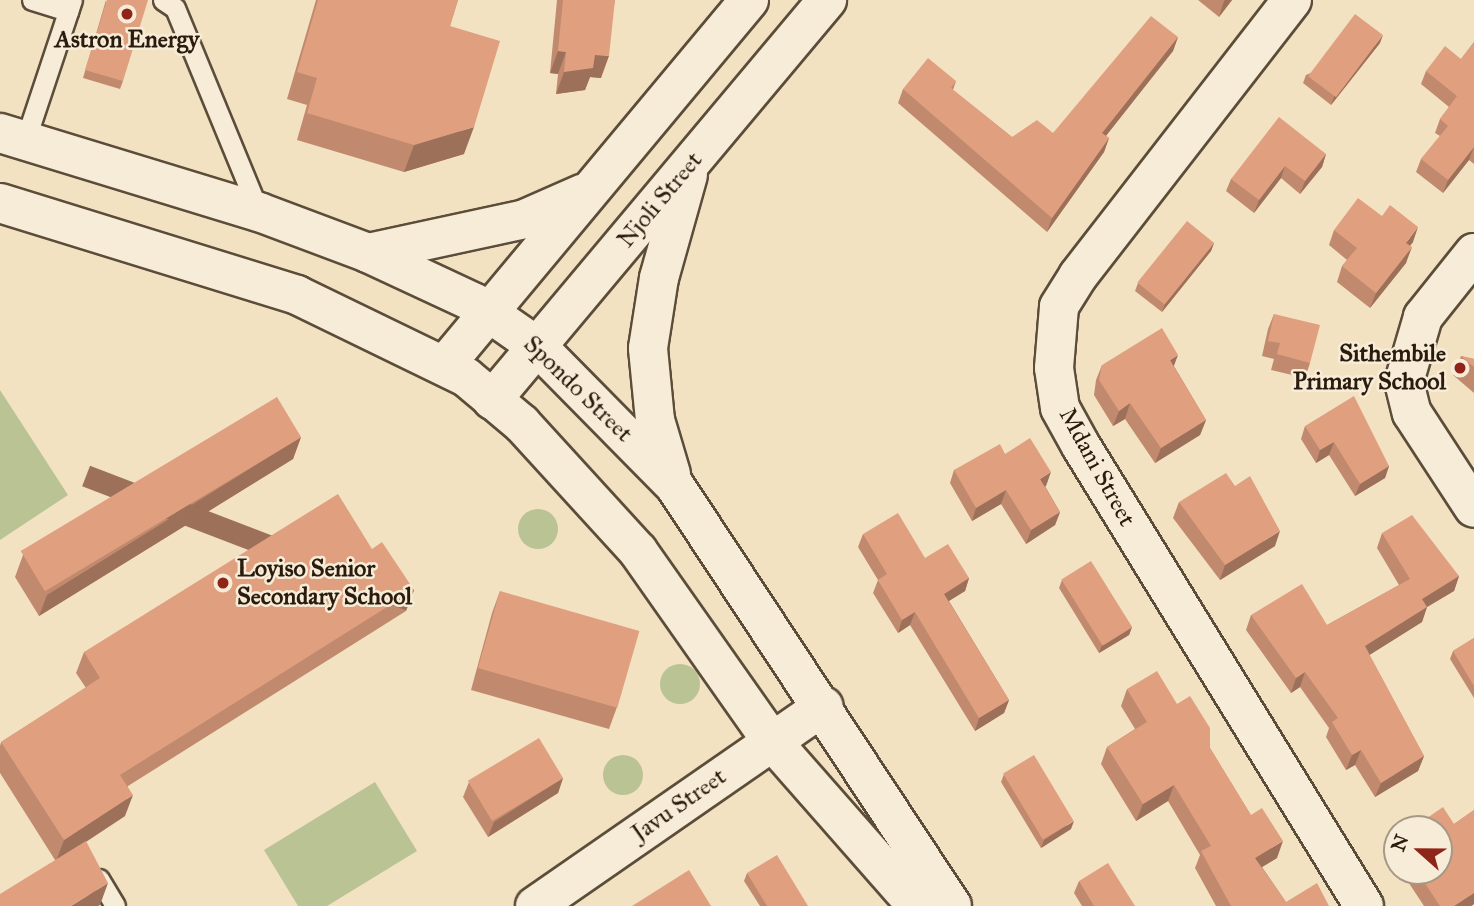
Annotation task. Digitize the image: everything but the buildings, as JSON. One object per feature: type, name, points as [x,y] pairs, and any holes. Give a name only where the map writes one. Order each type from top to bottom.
[{"type":"main road","points":[[445,365],[749,0]]},
{"type":"main road","name":"Njoli Street","points":[[492,400],[827,0]]},
{"type":"main road","name":"Mdani Street","points":[[1292,0],[1077,276],[1059,307],[1054,368],[1060,408],[1081,446],[1364,906]]},
{"type":"main road","name":"Spondo Street","points":[[13,137],[259,212],[368,253],[490,311],[538,347],[675,486],[824,706],[952,906]]},
{"type":"main road","points":[[675,486],[655,420],[648,348],[659,278],[692,162]]},
{"type":"main road","points":[[368,253],[525,219],[589,191]]},
{"type":"main road","points":[[0,203],[297,295],[445,365],[492,400],[573,474],[638,551],[771,740],[917,906]]},
{"type":"main road","points":[[1474,253],[1423,317],[1404,382],[1412,413],[1474,508]]},
{"type":"main road","name":"Javu Street","points":[[535,906],[771,740],[824,706]]},
{"type":"lane","points":[[163,0],[176,8],[259,212]]},
{"type":"lane","points":[[13,137],[70,6],[39,1]]},
{"type":"lane","points":[[99,879],[116,906]]},
{"type":"green space","points":[[0,390],[68,495],[0,540]]},
{"type":"green space","points":[[538,509],[552,515],[558,529],[552,543],[538,549],[524,543],[518,529],[524,515]]},
{"type":"green space","points":[[680,664],[694,670],[700,684],[694,698],[680,704],[666,698],[660,684],[666,670]]},
{"type":"green space","points":[[623,755],[637,761],[643,775],[637,789],[623,795],[609,789],[603,775],[609,761]]},
{"type":"green space","points":[[375,782],[417,851],[327,906],[298,906],[264,850]]},
{"type":"place","name":"Astron Energy","points":[[127,14]]},
{"type":"place","name":"Sithembile Primary School","points":[[1460,368]]},
{"type":"place","name":"Loyiso Senior Secondary School","points":[[223,583]]}]
